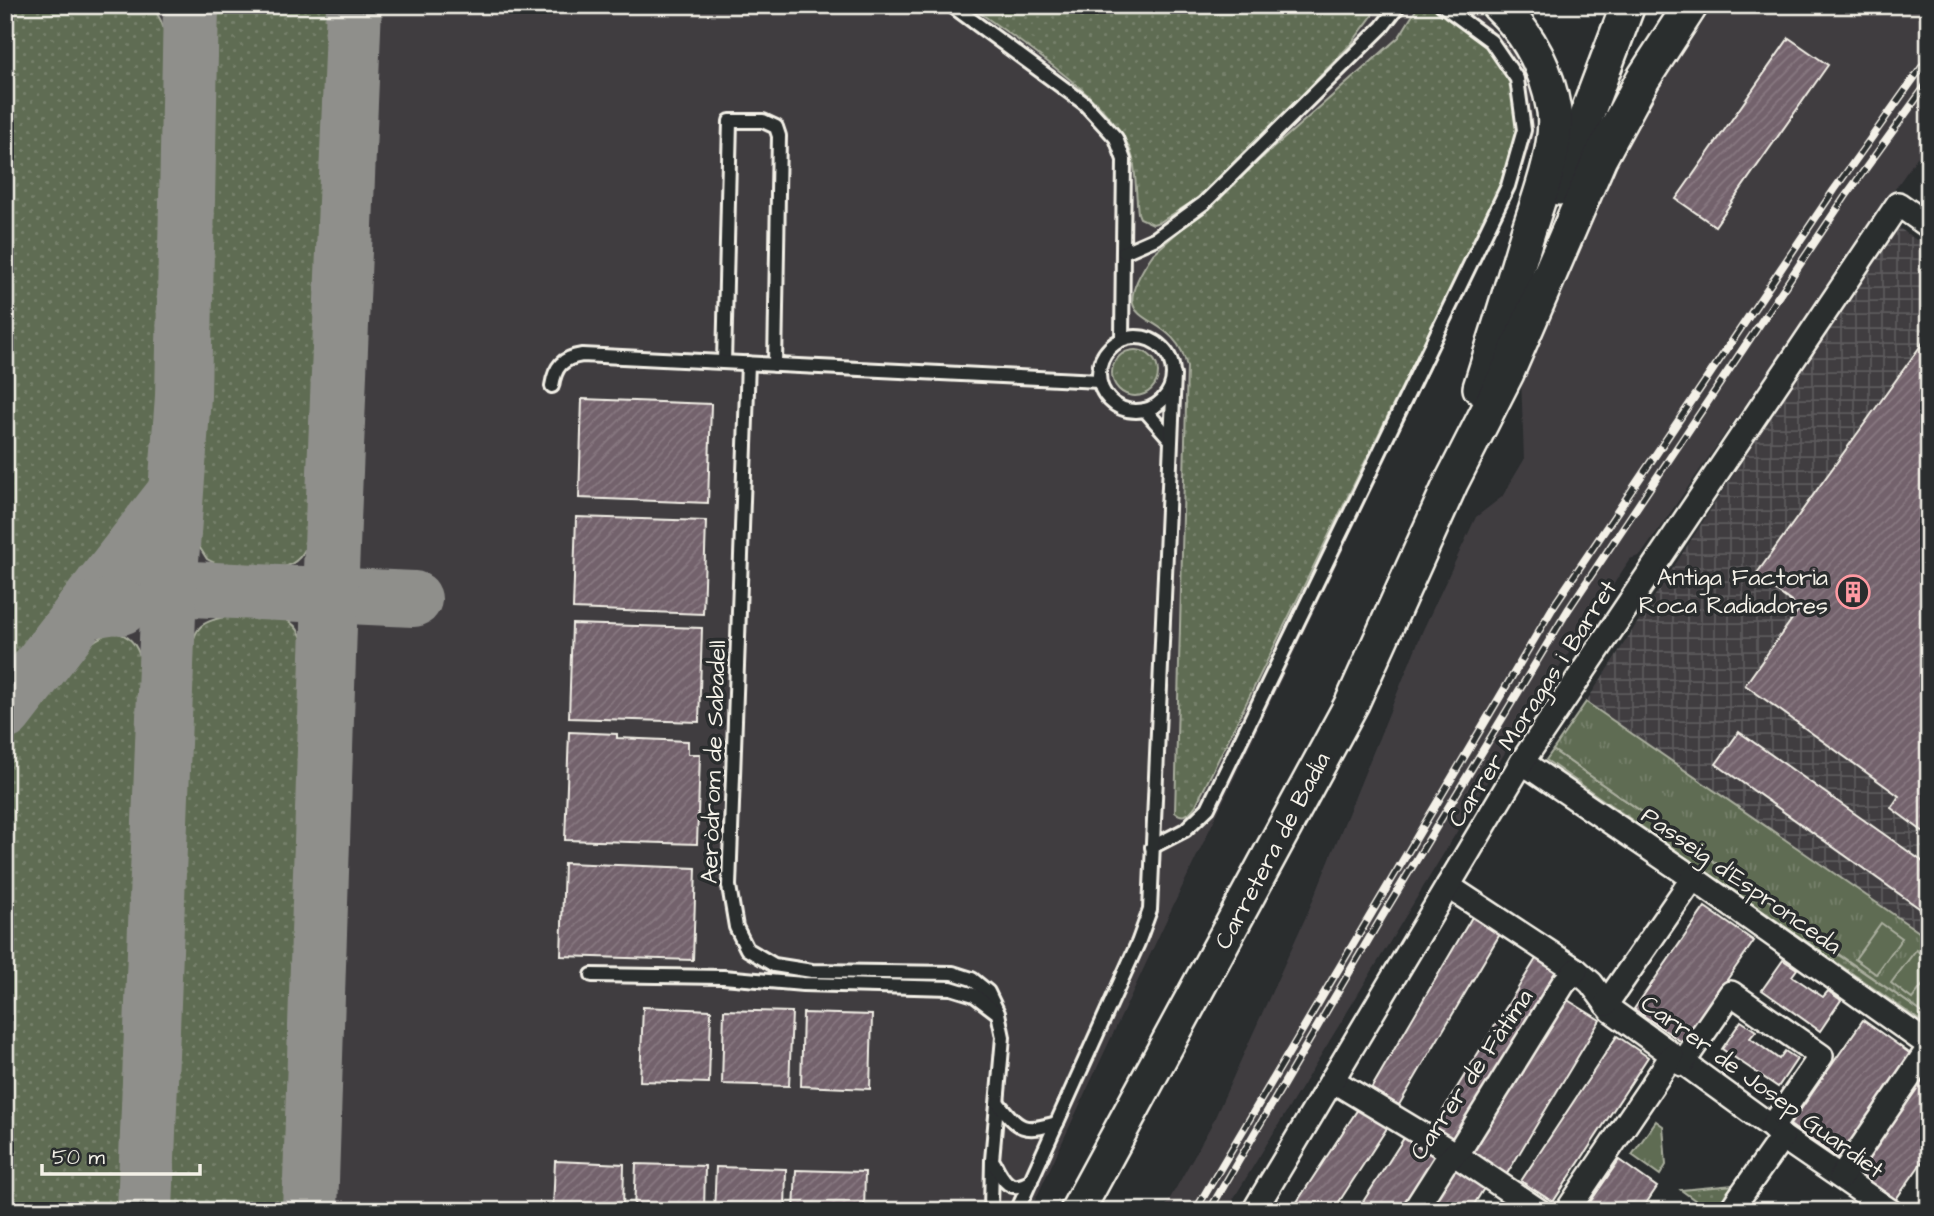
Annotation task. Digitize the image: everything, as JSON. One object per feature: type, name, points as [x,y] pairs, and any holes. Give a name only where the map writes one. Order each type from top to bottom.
[{"type":"street","points":[[1451,483],[1551,151],[1554,114],[1546,75],[1528,40],[1498,5]]},
{"type":"street","points":[[1451,483],[1628,5]]},
{"type":"street","points":[[1451,483],[1507,373],[1600,158],[1643,79],[1690,5]]},
{"type":"street","name":"Carrer Moragas i Barret","points":[[1254,1211],[1522,762],[1898,204],[1929,226]]},
{"type":"street","name":"Carretera de Badia","points":[[1077,1211],[1352,703],[1451,483]]},
{"type":"street","name":"Passeig d'Espronceda","points":[[1522,762],[1693,878],[1929,1046]]},
{"type":"street","name":"Carrer de Josep Guardiet","points":[[1606,1004],[1693,878]]},
{"type":"street","name":"Carrer de Josep Guardiet","points":[[1448,886],[1576,970],[1591,983],[1612,1011],[1890,1211]]},
{"type":"street","name":"Carrer de Fàtima","points":[[1414,1211],[1452,1153],[1461,1147],[1563,984],[1576,970]]},
{"type":"street","points":[[1567,1211],[1677,1060],[1731,993],[1821,1056],[1730,1211]]},
{"type":"street","points":[[1842,1177],[1929,1046]]},
{"type":"street","points":[[1332,1080],[1452,1153],[1539,1211]]},
{"type":"lane","points":[[951,5],[1084,103],[1116,138],[1124,160],[1122,338]]},
{"type":"lane","points":[[1124,252],[1156,238],[1204,203],[1382,27],[1399,5]]},
{"type":"lane","points":[[1152,847],[1185,830],[1208,808],[1508,186],[1524,130],[1517,79],[1491,41],[1442,5]]},
{"type":"lane","points":[[724,362],[730,121],[763,121],[776,127],[779,136],[775,365]]},
{"type":"lane","points":[[1017,1211],[1138,943],[1150,909],[1174,375],[1173,363],[1168,352],[1159,343],[1147,337],[1135,336],[1122,338],[1111,345],[1099,368],[1099,381],[1111,402],[1133,411],[1157,406],[1166,398],[1174,375]]},
{"type":"lane","points":[[552,386],[559,364],[582,355],[1099,381]]},
{"type":"lane","name":"Aeròdrom de Sabadell","points":[[748,363],[729,886],[736,927],[747,949],[774,965],[812,971],[953,973],[972,979],[988,992],[998,1013]]},
{"type":"lane","points":[[1145,410],[1171,440]]},
{"type":"lane","points":[[592,975],[723,977],[803,984],[951,988],[974,995],[998,1013],[1003,1037],[990,1211]]},
{"type":"lane","points":[[998,1103],[1016,1125],[1024,1129],[1057,1123]]},
{"type":"lane","points":[[992,1160],[1003,1180],[1014,1186],[1021,1187],[1031,1181]]},
{"type":"shaded area","points":[[5,5],[1465,5],[1483,18],[1515,52],[1531,92],[1535,134],[1515,190],[1030,1211],[5,1211]]},
{"type":"shaded area","points":[[1715,5],[1929,5],[1929,140],[1641,555],[1630,559],[1517,733],[1226,1211],[1163,1211],[1212,1124],[1308,912],[1423,630],[1476,517],[1502,497],[1524,460],[1521,377],[1596,202],[1660,84]]},
{"type":"shaded area","points":[[1895,225],[1929,249],[1929,939],[1586,702]]},
{"type":"green space","points":[[5,5],[149,5],[160,18],[163,27],[170,73],[153,482],[139,509],[5,681]]},
{"type":"green space","points":[[208,5],[337,5],[318,496],[313,527],[304,551],[286,567],[272,570],[236,568],[207,559],[198,545],[190,485]]},
{"type":"green space","points":[[969,5],[1374,5],[1372,16],[1351,44],[1281,117],[1200,197],[1153,224],[1140,218],[1133,159],[1124,138],[1108,116],[1063,74]]},
{"type":"green space","points":[[1419,5],[1441,5],[1484,38],[1512,80],[1518,129],[1512,154],[1492,204],[1196,805],[1189,813],[1181,815],[1175,812],[1187,367],[1179,347],[1168,334],[1135,309],[1132,297],[1153,254],[1399,37]]},
{"type":"green space","points":[[1135,350],[1151,357],[1158,373],[1151,389],[1135,396],[1119,389],[1112,373],[1119,357]]},
{"type":"green space","points":[[249,612],[278,616],[296,627],[309,664],[311,717],[293,1211],[164,1211],[185,676],[192,643],[200,627],[207,622]]},
{"type":"green space","points":[[110,632],[122,634],[131,640],[137,649],[144,672],[147,708],[129,1211],[5,1211],[5,746],[69,665],[94,641]]},
{"type":"green space","points":[[1586,702],[1929,939],[1929,1017],[1837,953],[1840,949],[1553,750]]},
{"type":"green space","points":[[1553,750],[1840,949],[1837,954],[1929,1017],[1929,1027],[1546,760]]},
{"type":"green space","points":[[1881,923],[1902,938],[1876,974],[1855,959]]},
{"type":"green space","points":[[1916,950],[1929,960],[1929,977],[1912,999],[1891,983]]},
{"type":"green space","points":[[1656,1121],[1663,1126],[1666,1165],[1660,1175],[1632,1155]]},
{"type":"green space","points":[[1734,1185],[1715,1211],[1710,1211],[1681,1190]]},
{"type":"building","points":[[1789,38],[1828,65],[1715,226],[1676,199]]},
{"type":"building","name":"Antiga Factoria Roca Radiadores","points":[[1929,334],[1929,836],[1891,808],[1899,796],[1745,685],[1800,608],[1755,576]]},
{"type":"building","points":[[582,399],[711,404],[708,503],[579,498]]},
{"type":"building","points":[[576,517],[706,521],[703,614],[573,609]]},
{"type":"building","points":[[572,624],[702,628],[699,722],[569,718]]},
{"type":"building","points":[[569,732],[617,734],[617,738],[688,741],[688,754],[700,754],[697,844],[565,840]]},
{"type":"building","points":[[1739,732],[1929,866],[1929,915],[1716,764]]},
{"type":"building","points":[[564,863],[696,868],[693,960],[561,956]]},
{"type":"building","points":[[1705,907],[1754,941],[1683,1043],[1634,1009]]},
{"type":"building","points":[[1472,917],[1500,934],[1399,1105],[1371,1089]]},
{"type":"building","points":[[1537,957],[1557,969],[1452,1143],[1431,1130]]},
{"type":"building","points":[[1783,960],[1797,969],[1792,976],[1823,997],[1828,991],[1841,1000],[1820,1031],[1762,990]]},
{"type":"building","points":[[1566,999],[1600,1020],[1505,1177],[1471,1156]]},
{"type":"building","points":[[643,1007],[711,1010],[709,1083],[640,1081]]},
{"type":"building","points":[[724,1010],[792,1012],[789,1086],[722,1084]]},
{"type":"building","points":[[803,1013],[872,1015],[870,1089],[801,1086]]},
{"type":"building","points":[[1863,1020],[1915,1057],[1843,1162],[1790,1125]]},
{"type":"building","points":[[1741,1021],[1756,1031],[1750,1038],[1779,1059],[1785,1051],[1797,1059],[1778,1087],[1722,1049]]},
{"type":"building","points":[[1617,1036],[1648,1057],[1553,1202],[1521,1181]]},
{"type":"building","points":[[1925,1074],[1929,1076],[1929,1152],[1894,1202],[1855,1175]]},
{"type":"building","points":[[1360,1106],[1389,1125],[1333,1211],[1291,1211]]},
{"type":"building","points":[[1406,1135],[1437,1156],[1400,1211],[1357,1211]]},
{"type":"building","points":[[1619,1160],[1657,1187],[1641,1211],[1584,1211]]},
{"type":"building","points":[[555,1161],[624,1164],[623,1211],[553,1211]]},
{"type":"building","points":[[1451,1163],[1486,1185],[1470,1211],[1421,1211]]},
{"type":"building","points":[[636,1164],[705,1166],[704,1211],[634,1211]]},
{"type":"building","points":[[716,1167],[786,1169],[785,1211],[714,1211]]},
{"type":"building","points":[[796,1170],[865,1172],[864,1211],[794,1211]]},
{"type":"taxiway","points":[[145,1211],[169,588],[183,396],[191,5]]},
{"type":"taxiway","points":[[310,1211],[330,595],[354,5]]},
{"type":"taxiway","points":[[175,493],[83,611],[130,592],[169,588],[414,599]]},
{"type":"taxiway","points":[[5,712],[83,611],[121,607]]},
{"type":"railway","points":[[1195,1211],[1555,604],[1834,190],[1929,57]]},
{"type":"railway","points":[[1209,1211],[1383,915],[1568,610],[1845,197],[1929,81]]},
{"type":"place","name":"Antiga Factoria Roca Radiadores","points":[[1853,592]]}]
